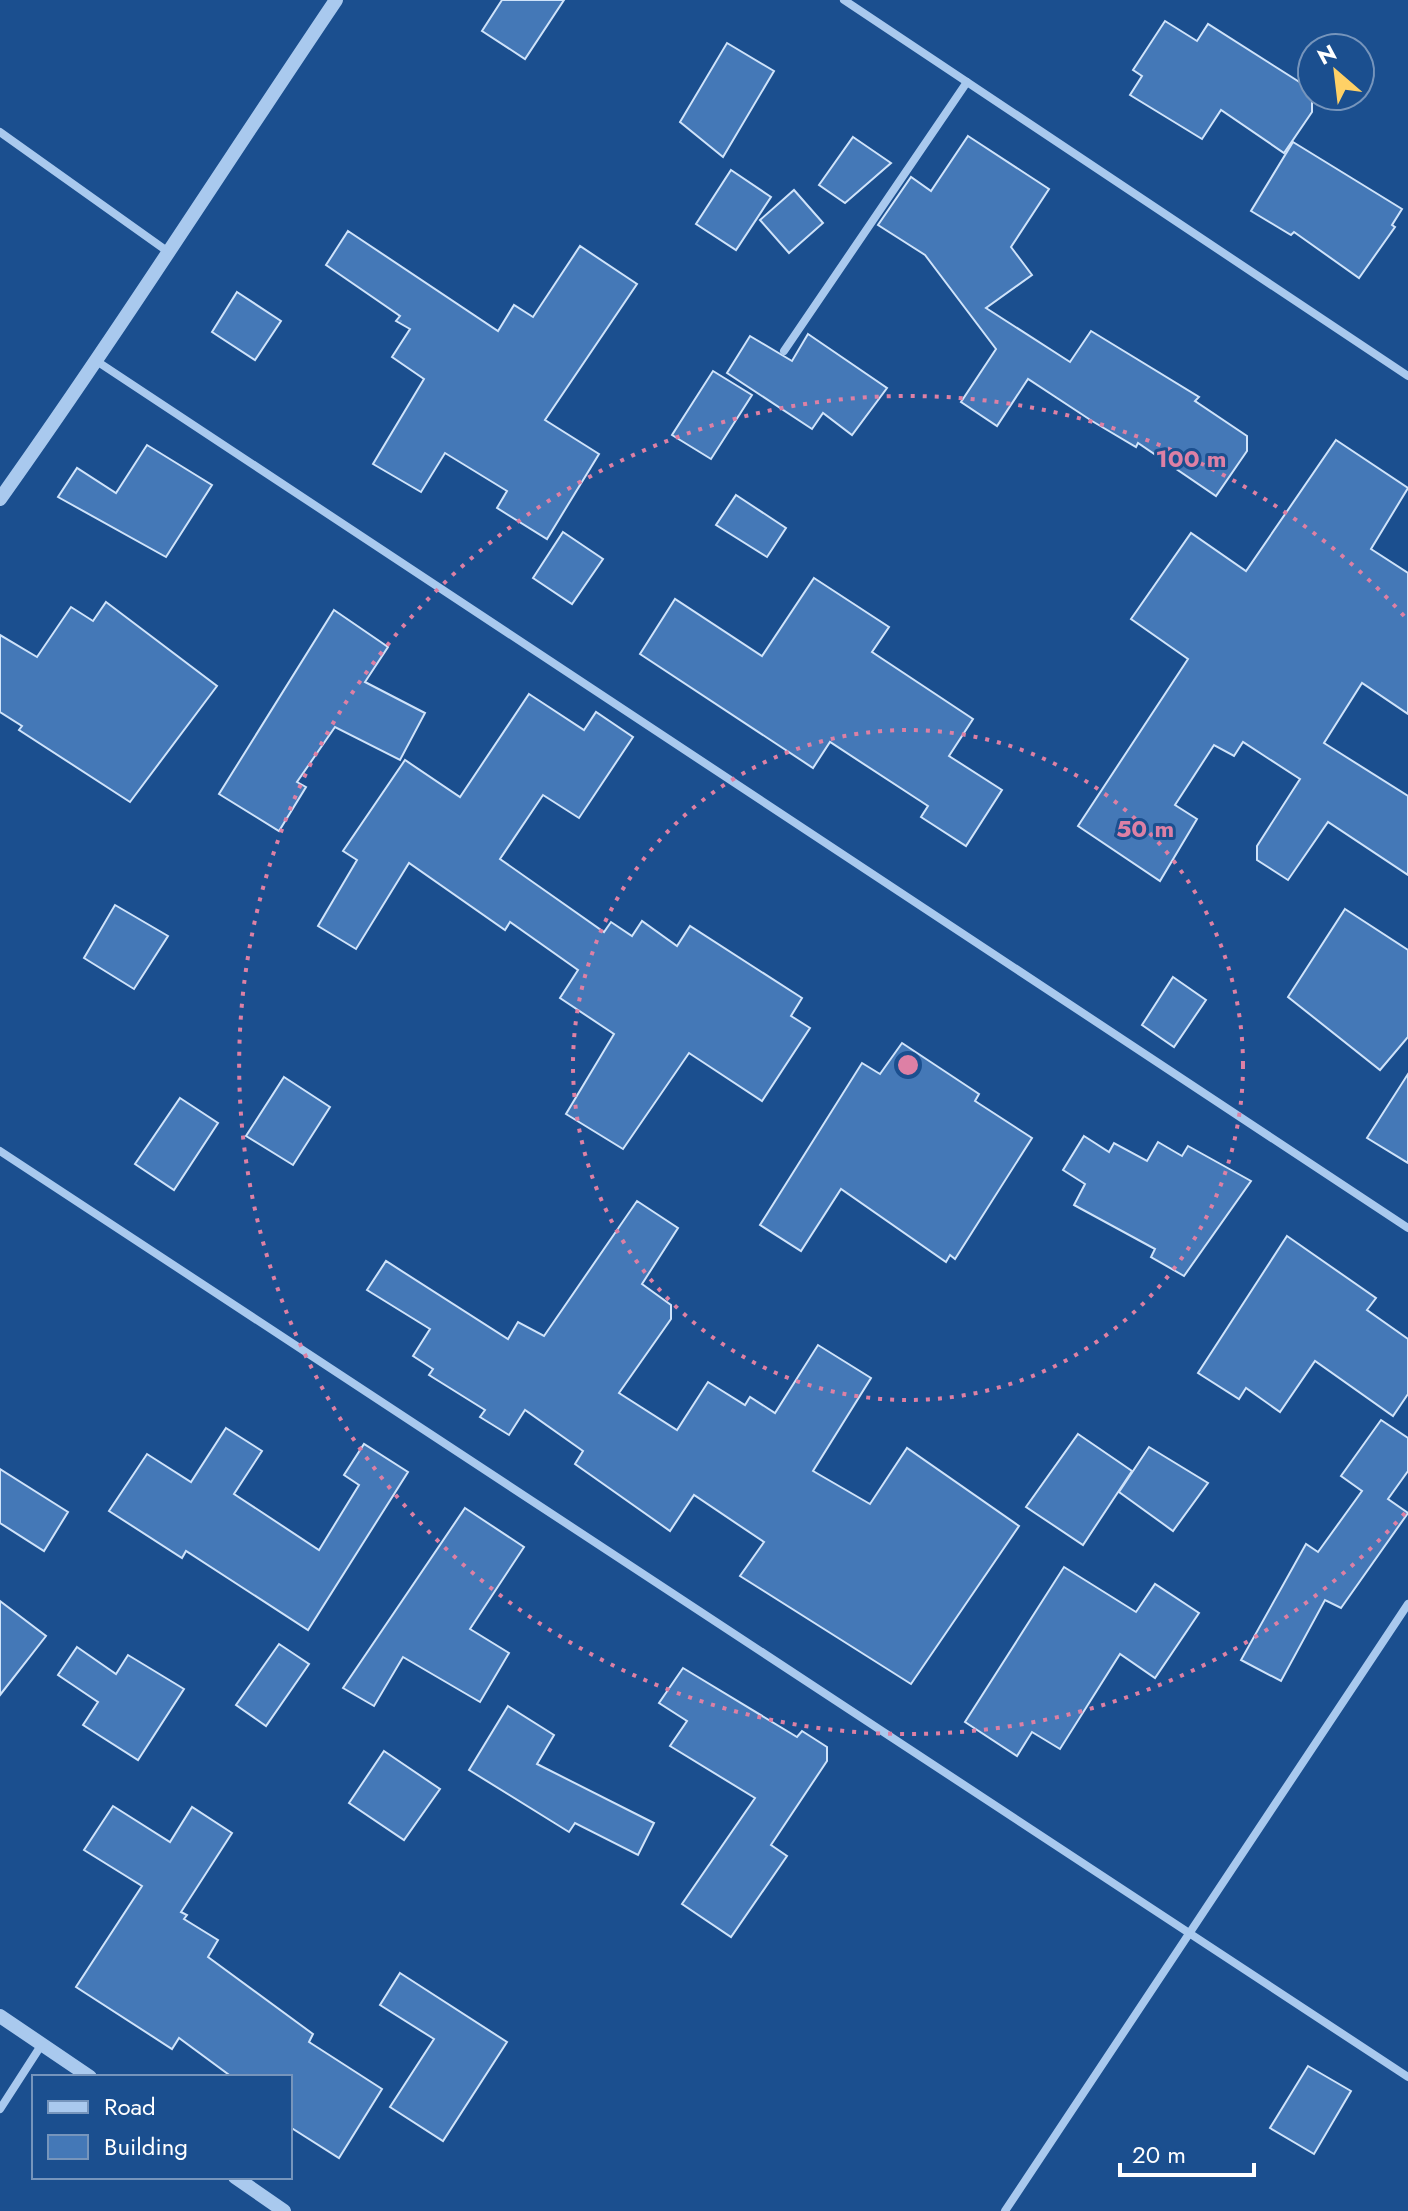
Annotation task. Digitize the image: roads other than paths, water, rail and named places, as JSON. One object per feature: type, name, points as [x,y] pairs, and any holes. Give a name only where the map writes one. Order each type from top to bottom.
[{"type":"street","points":[[0,499],[98,362],[167,251],[336,0]]},
{"type":"street","points":[[844,0],[1408,376]]},
{"type":"street","points":[[784,351],[967,82]]},
{"type":"street","points":[[0,132],[167,251]]},
{"type":"street","points":[[98,362],[1408,1228]]},
{"type":"street","points":[[0,1151],[1408,2077]]},
{"type":"street","points":[[1005,2211],[1408,1604]]},
{"type":"street","points":[[0,2016],[87,2075]]},
{"type":"street","points":[[0,2109],[42,2044]]},
{"type":"street","points":[[238,2179],[284,2211]]}]
